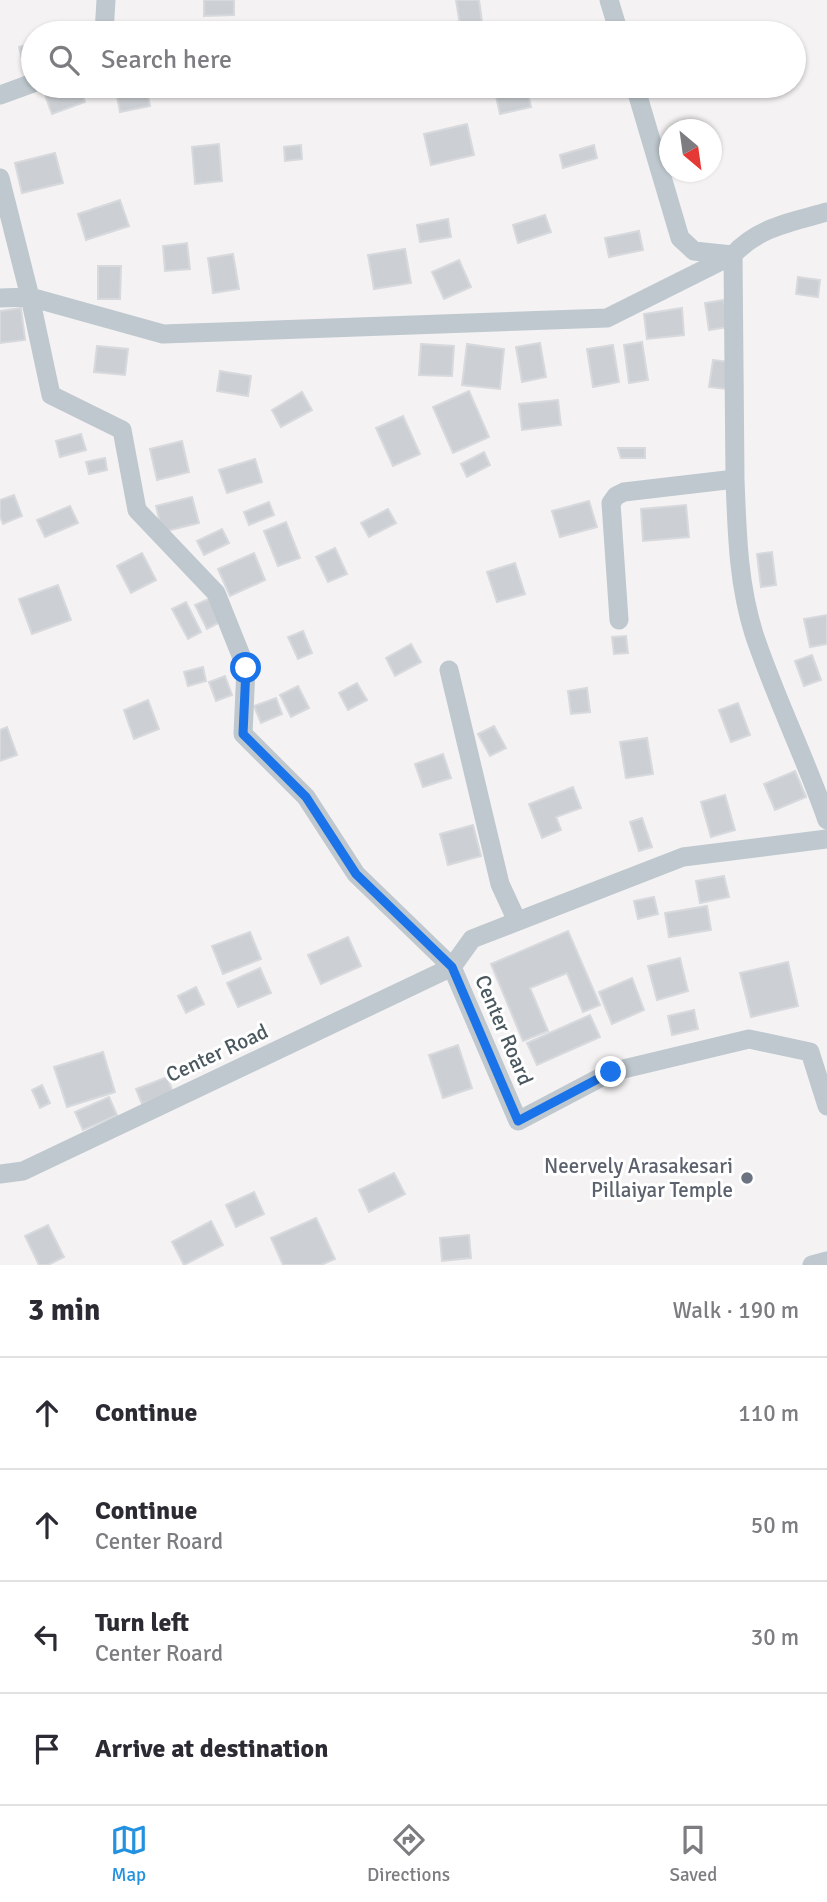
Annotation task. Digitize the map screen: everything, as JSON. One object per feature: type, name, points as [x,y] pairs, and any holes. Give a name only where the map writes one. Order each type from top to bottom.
[{"type":"street","points":[[105,21],[106,0]]},
{"type":"street","points":[[609,0],[615,21]]},
{"type":"street","points":[[0,95],[21,87]]},
{"type":"street","points":[[639,98],[680,238],[694,251],[733,255]]},
{"type":"street","points":[[0,177],[51,395],[121,430],[137,510],[216,593],[246,668],[243,734],[306,797],[356,874],[452,967],[472,939],[683,857],[827,839]]},
{"type":"street","points":[[0,298],[30,297],[163,334],[607,317],[733,255],[747,240],[782,224],[827,212]]},
{"type":"street","points":[[733,255],[734,479],[738,562],[754,633],[827,820]]},
{"type":"street","points":[[619,620],[611,503],[616,496],[624,492],[734,479]]},
{"type":"street","points":[[449,670],[500,884],[517,921]]},
{"type":"street","name":"Center Roard","points":[[452,967],[518,1121],[611,1072],[749,1039],[810,1052],[827,1106]]},
{"type":"street","name":"Center Road","points":[[0,1174],[23,1171],[452,967]]},
{"type":"street","points":[[812,1265],[827,1261]]},
{"type":"building","points":[[204,0],[234,0],[234,15],[204,16]]},
{"type":"building","points":[[456,0],[479,0],[482,21],[459,21]]},
{"type":"building","points":[[46,98],[84,98],[85,102],[52,114]]},
{"type":"building","points":[[117,98],[148,98],[150,106],[120,112]]},
{"type":"building","points":[[496,98],[529,98],[531,107],[500,114]]},
{"type":"building","points":[[467,124],[474,155],[431,165],[424,134]]},
{"type":"building","points":[[219,144],[222,181],[195,184],[192,147]]},
{"type":"building","points":[[301,145],[302,159],[285,161],[284,147]]},
{"type":"building","points":[[594,145],[597,158],[563,168],[560,155]]},
{"type":"building","points":[[55,153],[63,183],[22,193],[15,163]]},
{"type":"building","points":[[120,200],[129,226],[86,240],[78,214]]},
{"type":"building","points":[[545,215],[551,232],[518,243],[513,225]]},
{"type":"building","points":[[448,219],[451,237],[420,242],[417,225]]},
{"type":"building","points":[[639,231],[643,250],[609,257],[605,238]]},
{"type":"building","points":[[187,243],[190,269],[165,271],[163,246]]},
{"type":"building","points":[[405,249],[411,283],[374,289],[368,255]]},
{"type":"building","points":[[233,254],[239,289],[213,293],[208,258]]},
{"type":"building","points":[[459,260],[471,287],[444,299],[432,272]]},
{"type":"building","points":[[98,266],[121,266],[120,299],[98,299]]},
{"type":"building","points":[[798,277],[820,280],[818,297],[796,294]]},
{"type":"building","points":[[724,300],[728,327],[709,330],[705,303]]},
{"type":"building","points":[[21,308],[25,340],[0,343],[0,311]]},
{"type":"building","points":[[682,308],[684,335],[647,339],[644,314]]},
{"type":"building","points":[[642,342],[648,380],[629,383],[624,345]]},
{"type":"building","points":[[540,343],[546,377],[522,382],[516,347]]},
{"type":"building","points":[[421,344],[454,346],[452,376],[419,375]]},
{"type":"building","points":[[467,344],[504,349],[500,389],[462,385]]},
{"type":"building","points":[[613,345],[619,382],[593,387],[587,349]]},
{"type":"building","points":[[97,346],[128,349],[125,375],[94,372]]},
{"type":"building","points":[[713,360],[730,362],[726,389],[709,387]]},
{"type":"building","points":[[220,371],[251,376],[248,396],[217,391]]},
{"type":"building","points":[[469,391],[489,437],[453,453],[433,407]]},
{"type":"building","points":[[302,392],[312,410],[281,427],[272,410]]},
{"type":"building","points":[[558,400],[561,425],[522,430],[519,404]]},
{"type":"building","points":[[403,416],[420,454],[393,466],[376,428]]},
{"type":"building","points":[[81,434],[86,450],[60,457],[56,441]]},
{"type":"building","points":[[182,441],[189,472],[157,480],[150,449]]},
{"type":"building","points":[[618,448],[645,448],[645,458],[621,458]]},
{"type":"building","points":[[484,452],[490,465],[467,477],[461,464]]},
{"type":"building","points":[[105,458],[107,470],[89,474],[86,462]]},
{"type":"building","points":[[255,459],[262,482],[227,493],[219,470]]},
{"type":"building","points":[[14,495],[22,516],[3,524],[0,500]]},
{"type":"building","points":[[192,497],[199,523],[162,532],[156,506]]},
{"type":"building","points":[[589,501],[597,527],[560,537],[552,511]]},
{"type":"building","points":[[269,502],[274,515],[249,525],[244,512]]},
{"type":"building","points":[[686,505],[689,537],[643,541],[641,509]]},
{"type":"building","points":[[70,506],[78,523],[45,537],[37,520]]},
{"type":"building","points":[[388,509],[396,523],[369,537],[361,523]]},
{"type":"building","points":[[286,522],[300,558],[278,566],[264,531]]},
{"type":"building","points":[[222,529],[229,543],[204,555],[197,541]]},
{"type":"building","points":[[335,548],[347,574],[328,582],[316,557]]},
{"type":"building","points":[[772,552],[776,585],[761,587],[757,554]]},
{"type":"building","points":[[142,553],[156,580],[131,593],[117,566]]},
{"type":"building","points":[[254,553],[265,580],[230,596],[218,569]]},
{"type":"building","points":[[515,563],[525,594],[497,602],[487,572]]},
{"type":"building","points":[[58,585],[71,620],[32,634],[19,599]]},
{"type":"building","points":[[213,597],[224,620],[207,629],[195,605]]},
{"type":"building","points":[[186,602],[201,632],[188,639],[172,609]]},
{"type":"building","points":[[827,615],[827,644],[810,647],[804,619]]},
{"type":"building","points":[[303,631],[312,653],[298,659],[288,637]]},
{"type":"building","points":[[626,636],[628,653],[614,654],[612,637]]},
{"type":"building","points":[[411,644],[421,662],[395,676],[386,658]]},
{"type":"building","points":[[812,655],[821,680],[804,686],[795,661]]},
{"type":"building","points":[[203,667],[206,681],[188,686],[184,672]]},
{"type":"building","points":[[225,676],[232,695],[216,701],[209,682]]},
{"type":"building","points":[[357,683],[367,700],[348,710],[339,693]]},
{"type":"building","points":[[298,686],[309,708],[291,717],[280,695]]},
{"type":"building","points":[[587,688],[590,712],[571,714],[568,691]]},
{"type":"building","points":[[276,698],[282,714],[261,723],[254,706]]},
{"type":"building","points":[[148,700],[159,729],[134,739],[124,710]]},
{"type":"building","points":[[738,703],[750,735],[731,742],[719,710]]},
{"type":"building","points":[[494,726],[506,748],[490,756],[478,734]]},
{"type":"building","points":[[7,727],[17,755],[0,761],[0,730]]},
{"type":"building","points":[[647,738],[653,774],[626,778],[620,742]]},
{"type":"building","points":[[443,754],[451,778],[423,787],[415,764]]},
{"type":"building","points":[[795,771],[806,797],[775,810],[764,784]]},
{"type":"building","points":[[573,787],[581,808],[556,817],[561,830],[542,838],[529,804]]},
{"type":"building","points":[[725,795],[735,830],[711,837],[701,802]]},
{"type":"building","points":[[642,818],[652,847],[639,851],[630,822]]},
{"type":"building","points":[[473,825],[481,856],[448,865],[440,834]]},
{"type":"building","points":[[724,876],[729,897],[700,903],[696,881]]},
{"type":"building","points":[[654,897],[658,914],[638,919],[634,901]]},
{"type":"building","points":[[707,906],[711,930],[669,937],[665,913]]},
{"type":"building","points":[[568,931],[600,1005],[583,1012],[567,973],[530,988],[548,1031],[523,1041],[491,964]]},
{"type":"building","points":[[250,932],[261,959],[223,974],[212,946]]},
{"type":"building","points":[[348,937],[361,966],[321,984],[308,955]]},
{"type":"building","points":[[680,958],[688,991],[657,1000],[648,966]]},
{"type":"building","points":[[788,962],[798,1006],[751,1017],[740,973]]},
{"type":"building","points":[[260,968],[271,993],[238,1007],[227,983]]},
{"type":"building","points":[[632,978],[644,1010],[612,1024],[599,992]]},
{"type":"building","points":[[196,987],[204,1004],[186,1013],[178,996]]},
{"type":"building","points":[[694,1010],[698,1029],[672,1035],[668,1016]]},
{"type":"building","points":[[590,1015],[600,1037],[537,1065],[527,1043]]},
{"type":"building","points":[[458,1045],[472,1088],[443,1098],[429,1055]]},
{"type":"building","points":[[103,1052],[115,1092],[67,1107],[54,1067]]},
{"type":"building","points":[[167,1077],[173,1092],[142,1104],[136,1089]]},
{"type":"building","points":[[42,1085],[50,1103],[40,1108],[32,1090]]},
{"type":"building","points":[[109,1097],[117,1115],[83,1130],[75,1112]]},
{"type":"building","points":[[394,1173],[405,1194],[369,1212],[359,1190]]},
{"type":"building","points":[[254,1192],[264,1214],[236,1227],[226,1205]]},
{"type":"building","points":[[316,1218],[335,1259],[321,1265],[283,1265],[271,1238]]},
{"type":"building","points":[[211,1221],[223,1245],[184,1265],[172,1242]]},
{"type":"building","points":[[48,1225],[64,1257],[48,1265],[39,1265],[25,1236]]},
{"type":"building","points":[[469,1235],[471,1258],[442,1261],[440,1238]]},
{"type":"place","name":"Neervely Arasakesari Pillaiyar Temple","points":[[747,1178]]},
{"type":"route","points":[[246,668],[243,734],[306,797],[356,874],[452,967],[518,1121],[611,1072]]}]
